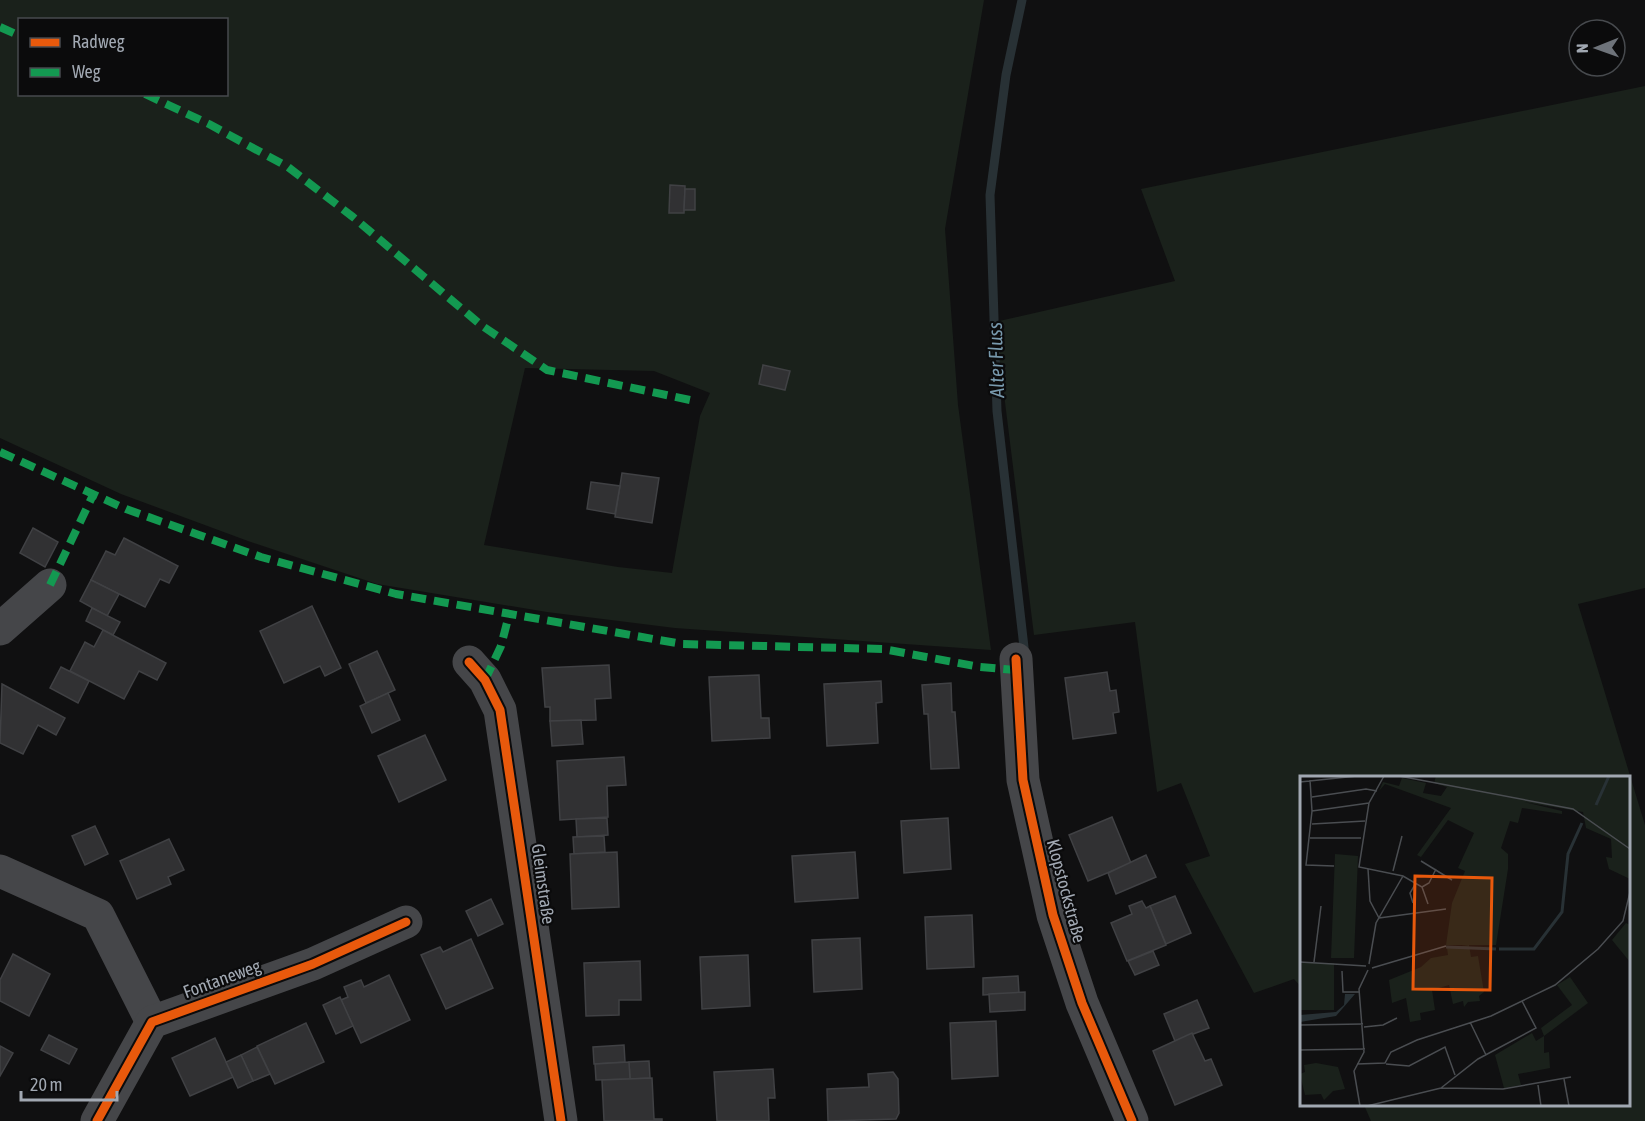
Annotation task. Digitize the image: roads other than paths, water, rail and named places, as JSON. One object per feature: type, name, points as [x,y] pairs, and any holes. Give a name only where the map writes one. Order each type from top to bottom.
[{"type":"street","points":[[0,629],[50,585]]},
{"type":"street","name":"Klopstockstraße","points":[[1016,659],[1023,780],[1053,915],[1082,1003],[1132,1121]]},
{"type":"street","name":"Gleimstraße","points":[[469,662],[485,680],[500,710],[561,1121]]},
{"type":"street","points":[[0,871],[98,915],[152,1022],[105,1118]]},
{"type":"street","name":"Fontaneweg","points":[[152,1022],[313,964],[406,922]]},
{"type":"waterway","name":"Alter Fluss","points":[[1022,0],[1006,75],[990,195],[997,411],[1025,656]]}]
